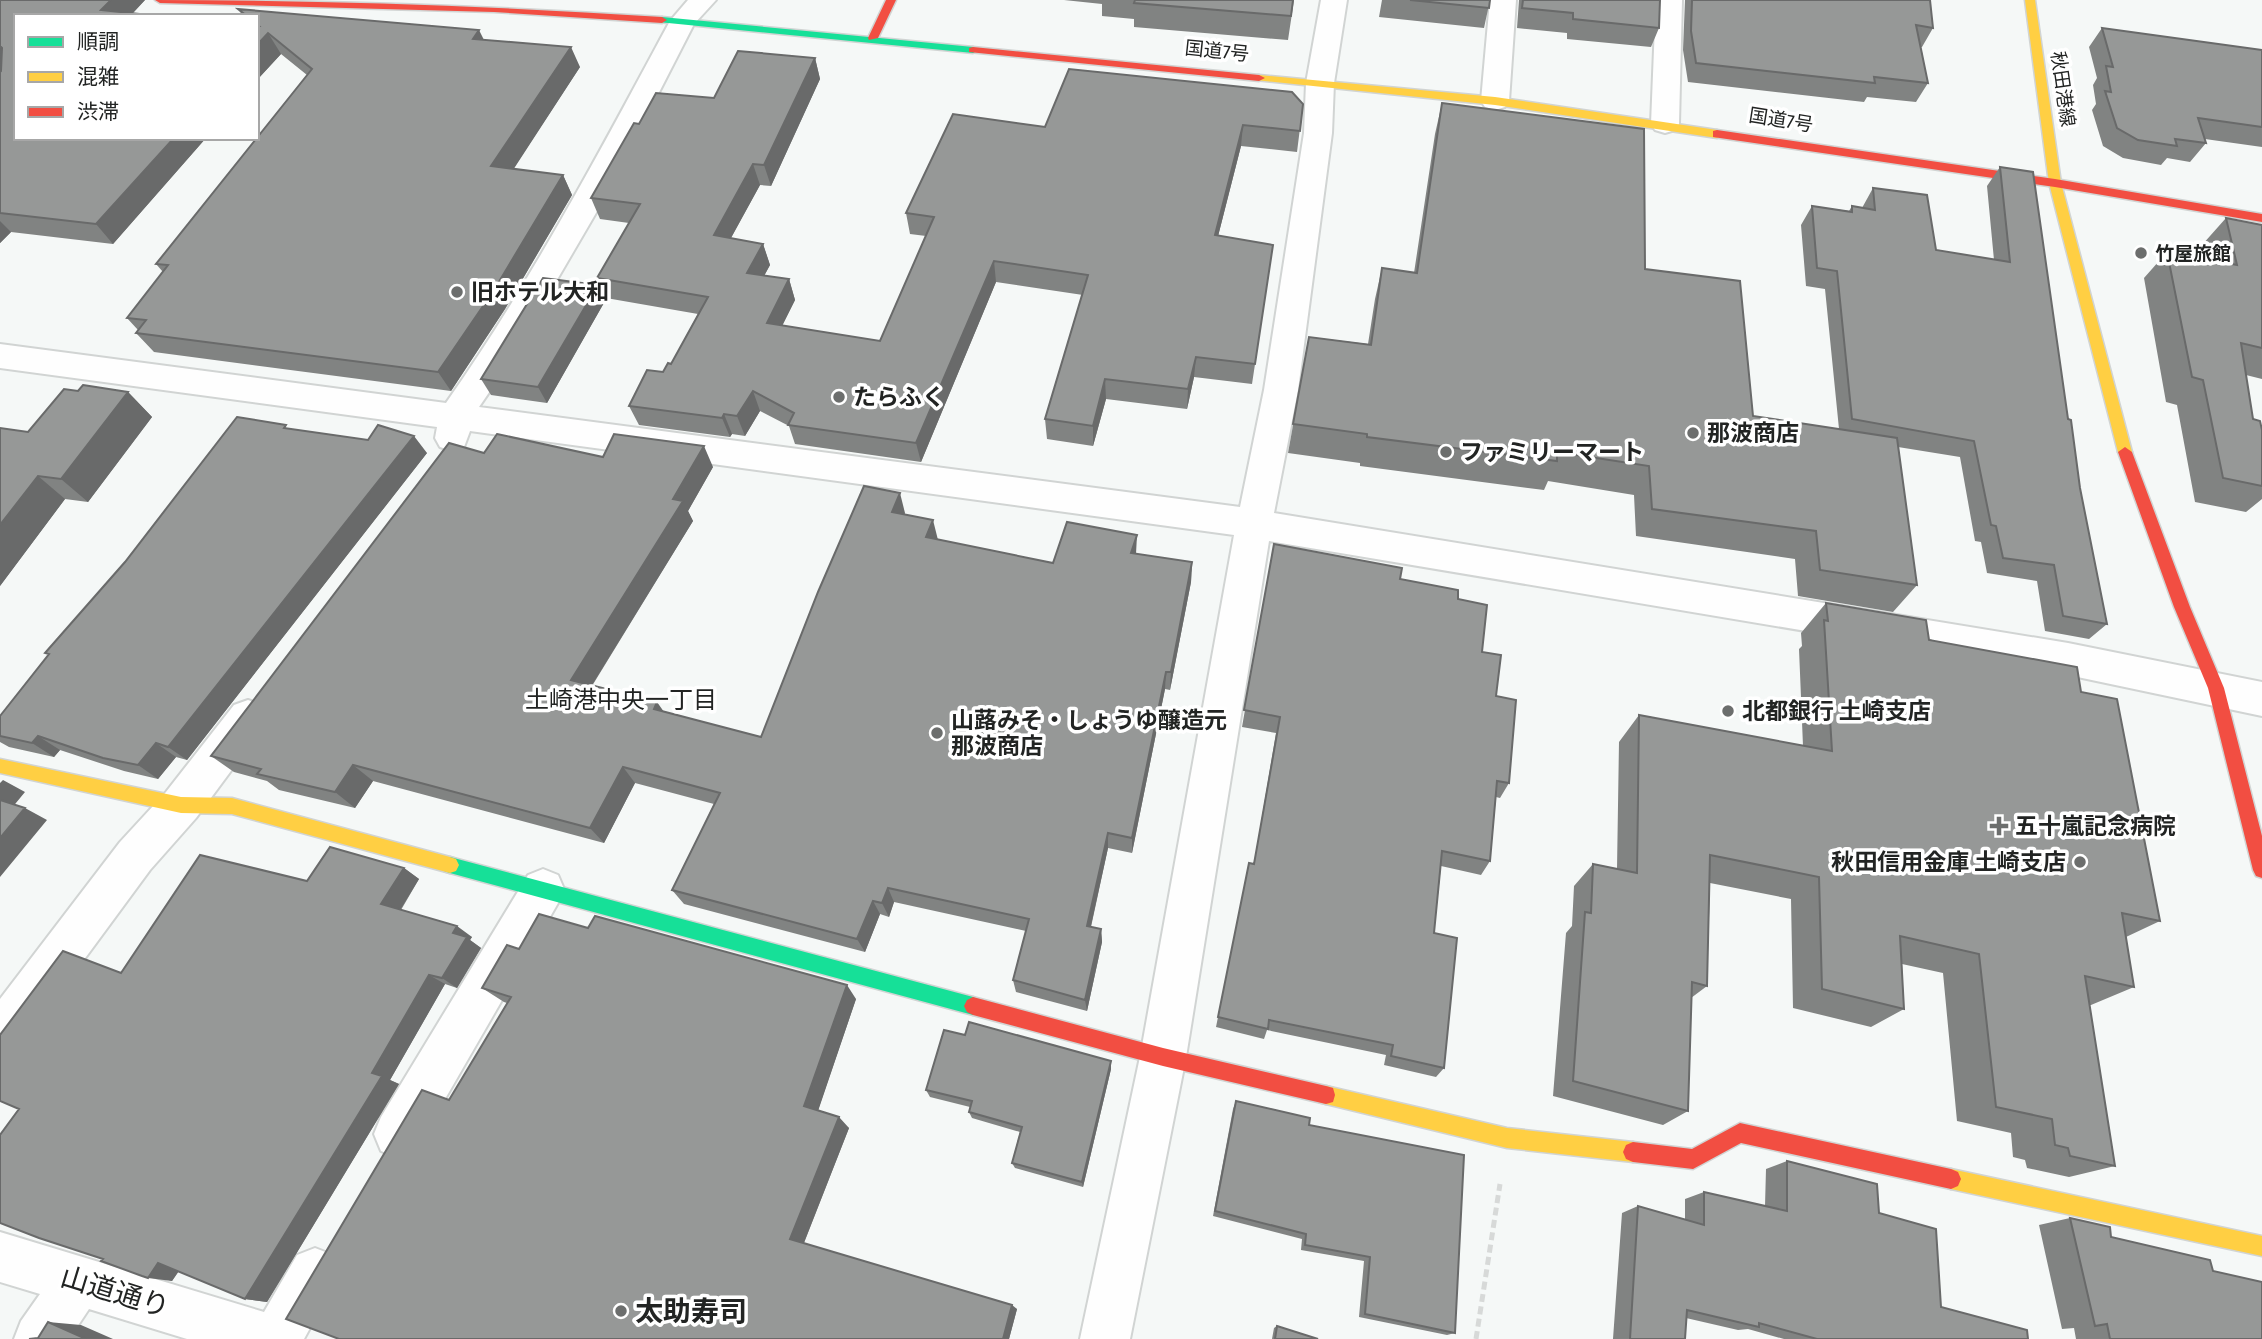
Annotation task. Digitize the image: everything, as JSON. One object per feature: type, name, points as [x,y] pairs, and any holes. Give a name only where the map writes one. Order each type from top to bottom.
[{"type":"main road","name":"国道7号","points":[[160,0],[497,4],[693,10],[873,38],[1495,101],[2055,183],[2262,218]]},
{"type":"main road","points":[[873,38],[891,0]]},
{"type":"main road","name":"秋田港線","points":[[2030,0],[2055,183],[2118,433],[2182,607],[2216,688],[2262,870]]},
{"type":"main road","points":[[0,765],[181,805],[232,806],[1163,1057],[1507,1138],[1693,1159],[1740,1133],[2262,1246]]},
{"type":"street","points":[[1105,1339],[1163,1057],[1254,524],[1283,376],[1318,133],[1320,83],[1334,0]]},
{"type":"street","points":[[1495,101],[1503,0]]},
{"type":"street","points":[[1665,124],[1669,0]]},
{"type":"street","points":[[442,464],[450,453],[455,416],[493,361],[592,194],[693,10]]},
{"type":"street","points":[[0,356],[1254,524],[2068,659],[2262,699]]},
{"type":"street","points":[[0,1036],[135,856],[181,805],[265,695]]},
{"type":"street","points":[[374,1173],[543,889]]},
{"type":"street","points":[[276,1339],[339,1233]]},
{"type":"street","name":"山道通り","points":[[0,1257],[270,1339]]},
{"type":"street","points":[[38,1339],[78,1281]]},
{"type":"path","points":[[1476,1339],[1507,1138]]},
{"type":"building","points":[[0,0],[111,0],[101,10],[140,14],[14,14],[14,140],[172,140],[96,224],[0,213]]},
{"type":"building","points":[[1135,0],[1293,0],[1291,16],[1134,3]]},
{"type":"building","points":[[1410,0],[1490,0],[1489,8]]},
{"type":"building","points":[[1523,0],[1660,0],[1659,28],[1573,19],[1573,13],[1522,8]]},
{"type":"building","points":[[1692,0],[1930,0],[1933,28],[1916,25],[1928,83],[1874,77],[1875,83],[1696,63],[1691,31]]},
{"type":"building","points":[[238,9],[479,30],[473,39],[571,47],[491,166],[563,175],[494,290],[438,372],[136,333],[146,320],[127,318],[168,265],[156,264],[255,140],[259,140],[259,135],[312,69],[268,33],[259,43],[259,14],[244,14]]},
{"type":"building","points":[[2102,28],[2262,50],[2262,127],[2198,118],[2206,143],[2175,139],[2177,146],[2138,140],[2117,128],[2105,91],[2111,92],[2106,66],[2113,67]]},
{"type":"building","points":[[738,51],[815,58],[764,165],[753,164],[714,235],[763,244],[747,273],[789,279],[767,323],[880,341],[934,217],[906,213],[953,114],[1045,127],[1069,69],[1292,92],[1303,104],[1300,131],[1243,125],[1215,235],[1273,245],[1255,364],[1196,357],[1188,389],[1105,379],[1093,426],[1045,419],[1088,275],[994,261],[916,443],[788,425],[794,413],[753,391],[737,416],[724,414],[722,418],[629,406],[647,370],[663,372],[668,363],[671,364],[708,297],[597,278],[640,204],[591,198],[634,123],[639,124],[656,93],[714,98]]},
{"type":"building","points":[[1442,103],[1644,129],[1645,269],[1740,281],[1753,416],[1897,438],[1917,585],[1820,570],[1816,531],[1652,509],[1649,466],[1557,452],[1557,461],[1367,437],[1367,434],[1293,424],[1309,337],[1371,345],[1382,268],[1417,273]]},
{"type":"building","points":[[2000,167],[2033,172],[2068,419],[2071,420],[2080,488],[2107,624],[2063,616],[2054,565],[2003,558],[1996,526],[1991,525],[1974,441],[1852,419],[1837,271],[1817,268],[1812,206],[1852,212],[1852,206],[1875,210],[1873,188],[1927,195],[1936,250],[2010,262]]},
{"type":"building","points":[[2226,218],[2262,225],[2262,348],[2241,343],[2253,419],[2260,421],[2262,430],[2262,486],[2223,478],[2203,380],[2192,377],[2167,252],[2237,265]]},
{"type":"building","points":[[543,278],[598,285],[538,387],[481,379]]},
{"type":"building","points":[[83,385],[128,392],[61,479],[38,476],[0,525],[0,428],[28,432],[64,389],[78,391]]},
{"type":"building","points":[[237,417],[286,425],[284,428],[368,440],[378,425],[414,436],[168,747],[156,743],[138,765],[103,758],[38,736],[32,743],[0,736],[0,716],[49,654],[45,653],[125,562]]},
{"type":"building","points":[[497,434],[603,457],[614,434],[704,446],[673,499],[683,501],[571,680],[657,702],[654,709],[761,737],[818,592],[864,486],[900,493],[892,512],[933,520],[926,537],[1053,563],[1067,522],[1137,535],[1131,553],[1192,562],[1171,672],[1166,672],[1132,838],[1108,833],[1087,926],[1101,929],[1085,1000],[1013,980],[1029,919],[888,888],[882,903],[873,901],[857,939],[672,890],[720,793],[623,767],[590,828],[353,765],[335,792],[257,774],[261,769],[211,756],[449,443],[484,453]]},
{"type":"building","points":[[1274,544],[1402,568],[1400,579],[1458,590],[1458,599],[1487,605],[1482,652],[1501,655],[1496,696],[1516,700],[1509,783],[1497,781],[1490,861],[1442,851],[1434,933],[1457,938],[1444,1068],[1391,1056],[1393,1045],[1269,1020],[1268,1029],[1218,1017],[1249,863],[1254,864],[1280,717],[1244,710]]},
{"type":"building","points":[[1826,603],[1926,620],[1929,640],[2077,667],[2081,692],[2117,699],[2160,921],[2122,913],[2134,987],[2085,976],[2115,1166],[2070,1156],[2068,1148],[2055,1145],[2052,1119],[1996,1107],[1979,954],[1900,936],[1904,1009],[1822,989],[1819,877],[1710,855],[1707,986],[1692,982],[1688,1111],[1573,1081],[1585,912],[1591,913],[1593,864],[1637,873],[1639,715],[1832,751],[1824,620],[1828,621]]},
{"type":"building","points":[[0,800],[25,808],[0,838]]},
{"type":"building","points":[[330,847],[404,868],[381,904],[457,926],[453,933],[467,937],[442,978],[429,975],[372,1073],[382,1076],[245,1299],[158,1263],[148,1278],[101,1261],[103,1259],[0,1223],[0,1135],[19,1109],[0,1101],[0,1035],[63,951],[121,973],[200,855],[307,881]]},
{"type":"building","points":[[539,914],[588,928],[595,916],[847,985],[804,1106],[839,1117],[790,1239],[1012,1305],[1003,1339],[339,1339],[286,1319],[422,1090],[449,1100],[511,997],[482,988],[507,945],[519,949]]},
{"type":"building","points":[[969,1022],[1111,1061],[1082,1182],[1012,1163],[1022,1127],[969,1112],[972,1101],[926,1090],[944,1030],[965,1035]]},
{"type":"building","points":[[1236,1101],[1310,1118],[1309,1125],[1464,1155],[1455,1333],[1365,1314],[1370,1257],[1305,1245],[1306,1234],[1215,1211]]},
{"type":"building","points":[[1787,1161],[1877,1184],[1879,1213],[1936,1229],[1941,1307],[2027,1330],[2028,1339],[1817,1339],[1759,1323],[1759,1327],[1687,1310],[1685,1339],[1630,1339],[1638,1206],[1704,1225],[1704,1192],[1787,1211]]},
{"type":"building","points":[[2070,1218],[2110,1227],[2111,1237],[2210,1260],[2213,1271],[2262,1282],[2262,1339],[2110,1339],[2107,1324],[2095,1326]]},
{"type":"building","points":[[48,1322],[86,1339],[29,1339],[38,1338]]},
{"type":"building","points":[[1277,1326],[1318,1339],[1275,1339]]},
{"type":"traffic: fast","points":[[662,20],[973,50]]},
{"type":"traffic: fast","points":[[450,865],[973,1006]]},
{"type":"traffic: slow","points":[[2030,0],[2055,183]]},
{"type":"traffic: slow","points":[[1259,78],[1495,101],[1717,134]]},
{"type":"traffic: slow","points":[[2055,183],[2125,452]]},
{"type":"traffic: slow","points":[[0,766],[181,805],[232,806],[450,865]]},
{"type":"traffic: slow","points":[[1326,1095],[1507,1138],[1633,1152]]},
{"type":"traffic: slow","points":[[1951,1179],[2262,1246]]},
{"type":"traffic: jam","points":[[160,0],[494,9],[662,20]]},
{"type":"traffic: jam","points":[[873,38],[891,0]]},
{"type":"traffic: jam","points":[[973,50],[1259,78]]},
{"type":"traffic: jam","points":[[1717,134],[2055,183],[2262,218]]},
{"type":"traffic: jam","points":[[2125,452],[2182,607],[2216,688],[2262,870]]},
{"type":"traffic: jam","points":[[973,1006],[1163,1057],[1326,1095]]},
{"type":"traffic: jam","points":[[1633,1152],[1693,1159],[1740,1133],[1951,1179]]},
{"type":"place","name":"竹屋旅館","points":[[2141,253]]},
{"type":"place","name":"旧ホテル大和","points":[[457,292]]},
{"type":"place","name":"たらふく","points":[[839,397]]},
{"type":"place","name":"那波商店","points":[[1693,433]]},
{"type":"place","name":"ファミリーマート","points":[[1446,452]]},
{"type":"place","name":"北都銀行 土崎支店","points":[[1728,711]]},
{"type":"place","name":"山蕗みそ・しょうゆ醸造元 那波商店","points":[[937,733]]},
{"type":"place","name":"五十嵐記念病院","points":[[1999,826]]},
{"type":"place","name":"秋田信用金庫 土崎支店","points":[[2080,862]]},
{"type":"place","name":"太助寿司","points":[[621,1311]]},
{"type":"district","name":"土崎港中央一丁目","points":[[621,700]]}]
